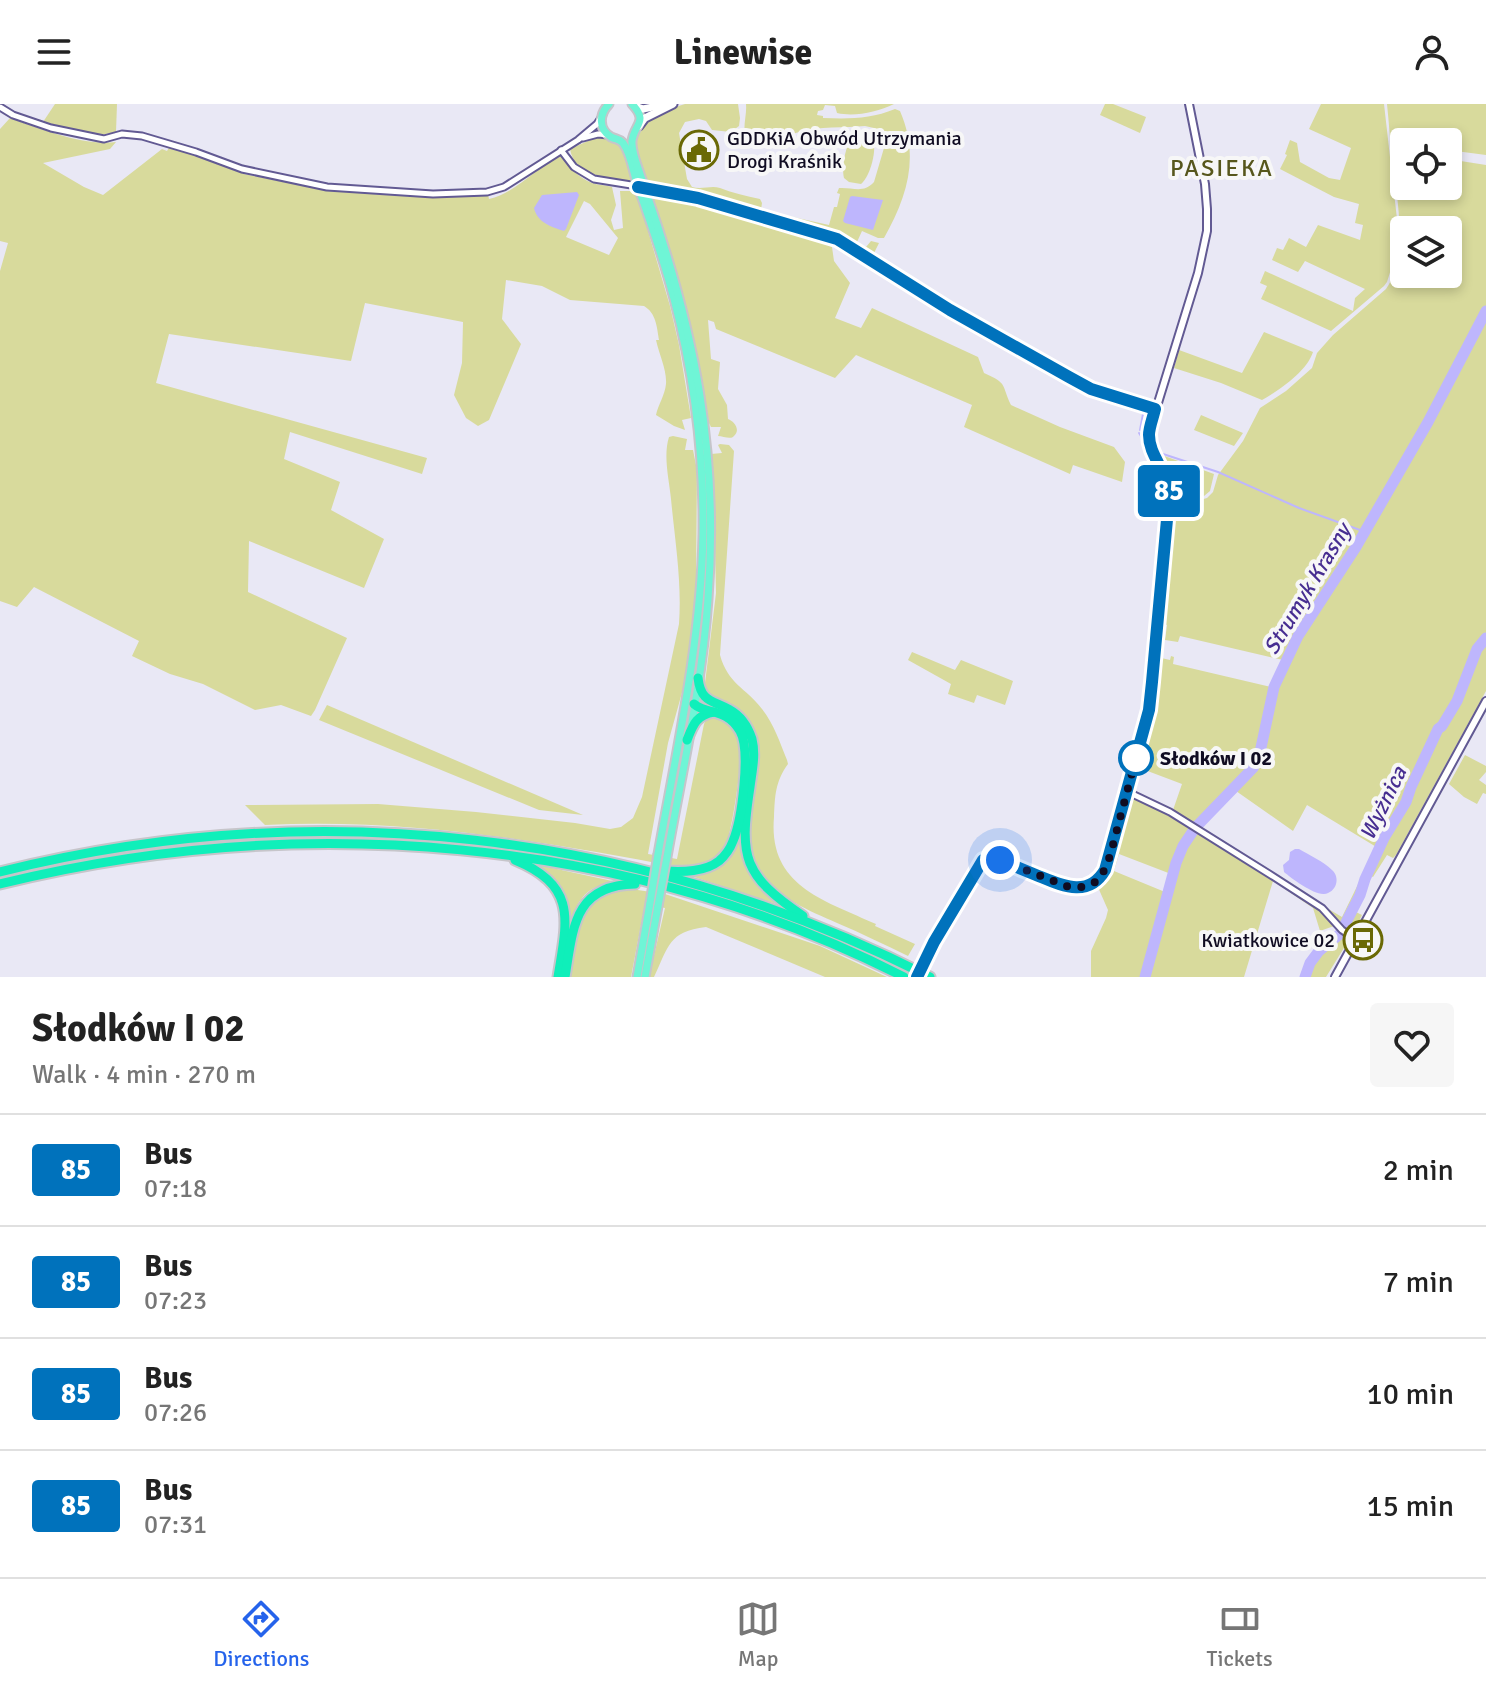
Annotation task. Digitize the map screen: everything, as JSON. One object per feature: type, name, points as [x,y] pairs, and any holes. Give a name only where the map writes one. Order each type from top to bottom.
[{"type":"highway","points":[[637,868],[676,872],[698,869],[714,864],[726,854],[735,838],[746,761],[745,744],[736,725],[704,696],[698,678]]},
{"type":"highway","points":[[689,703],[737,714],[747,727],[753,742],[744,828],[749,862],[760,882],[773,895],[819,926]]},
{"type":"highway","points":[[687,740],[698,718],[717,708]]},
{"type":"highway","points":[[0,872],[88,853],[233,834],[322,831],[409,834],[499,842],[637,868],[736,896],[819,926],[930,977]]},
{"type":"highway","points":[[0,884],[117,860],[248,846],[306,843],[379,845],[501,855],[584,869],[731,907],[830,943],[904,977]]},
{"type":"highway","points":[[501,855],[540,873],[552,884],[564,906],[566,925],[558,977]]},
{"type":"highway","points":[[565,977],[576,924],[587,901],[598,891],[615,886],[650,884]]},
{"type":"main road","points":[[634,105],[643,109],[671,104]]},
{"type":"main road","points":[[612,137],[624,139],[645,118],[671,104]]},
{"type":"main road","points":[[607,105],[601,117],[602,127],[625,146],[673,273],[684,313],[705,423],[711,503],[707,610],[698,678],[689,703],[654,904],[637,977]]},
{"type":"main road","points":[[634,105],[640,115],[633,138],[639,180]]},
{"type":"main road","points":[[644,195],[682,331],[698,434],[702,506],[701,573],[687,740],[663,855]]},
{"type":"main road","points":[[645,977],[654,904]]},
{"type":"street","points":[[917,977],[980,863],[986,859],[1000,860],[1069,887],[1083,887],[1097,880],[1110,856],[1149,710],[1169,498],[1167,478],[1149,439],[1150,428],[1198,273],[1207,231],[1205,184],[1189,104]]},
{"type":"street","points":[[0,107],[13,115],[51,128],[104,139],[122,134],[142,136],[242,169],[327,187],[433,194],[487,192],[504,187],[578,140],[601,117]]},
{"type":"street","points":[[578,140],[598,134],[612,137]]},
{"type":"street","points":[[561,150],[574,167],[594,179],[698,198],[837,239],[950,310],[1091,389],[1155,409]]},
{"type":"street","points":[[1335,977],[1486,701]]},
{"type":"street","points":[[1128,792],[1170,812],[1322,908],[1338,927],[1355,939]]},
{"type":"green space","points":[[55,104],[117,104],[116,132],[100,135],[43,122]]},
{"type":"green space","points":[[685,104],[738,104],[740,118],[739,126],[731,132],[712,130],[706,121],[699,119],[685,122],[679,133],[687,179],[692,187],[717,187],[760,199],[761,210],[829,225],[834,207],[837,207],[839,188],[862,189],[874,182],[884,148],[881,135],[874,128],[865,126],[823,128],[799,132],[769,144],[772,132],[755,129],[751,140],[745,135],[746,104],[894,104],[858,114],[837,113],[835,106],[825,105],[817,115],[823,118],[851,118],[895,109],[900,111],[909,144],[908,176],[899,207],[884,238],[862,231],[857,242],[866,247],[871,241],[879,243],[873,255],[834,236],[647,183],[635,139],[648,119]]},
{"type":"green space","points":[[1105,104],[1113,104],[1146,117],[1140,133],[1100,115]]},
{"type":"green space","points":[[1321,104],[1384,104],[1390,157],[1390,200],[1395,200],[1397,216],[1390,216],[1390,272],[1384,286],[1331,331],[1261,299],[1267,286],[1260,283],[1265,271],[1353,311],[1355,298],[1365,289],[1305,261],[1298,272],[1272,260],[1277,248],[1283,250],[1289,238],[1306,247],[1318,225],[1360,240],[1363,225],[1355,223],[1359,204],[1334,197],[1280,169],[1290,140],[1297,143],[1300,162],[1329,178],[1340,180],[1351,148],[1309,129]]},
{"type":"green space","points":[[1387,104],[1486,104],[1486,155],[1462,152],[1462,128],[1390,128],[1390,138]]},
{"type":"green space","points":[[10,118],[76,139],[116,142],[110,149],[43,163],[103,195],[170,146],[244,174],[328,191],[434,198],[488,194],[489,199],[499,196],[561,156],[583,178],[612,187],[616,205],[611,220],[614,230],[623,228],[620,191],[633,191],[639,200],[670,306],[691,418],[682,420],[685,430],[656,415],[666,379],[656,340],[659,340],[657,325],[644,306],[570,300],[542,286],[506,280],[502,319],[521,344],[489,420],[478,426],[466,418],[454,395],[462,363],[463,322],[365,303],[351,361],[169,334],[156,383],[427,458],[422,474],[290,432],[284,459],[340,482],[331,510],[384,539],[364,588],[249,541],[248,592],[347,638],[311,716],[281,705],[255,710],[203,684],[170,674],[132,656],[139,641],[34,587],[17,607],[0,601],[0,271],[8,243],[0,241],[0,129]],"holes":[[[584,201],[618,238],[609,255],[566,237]]]},
{"type":"green space","points":[[866,133],[873,137],[874,142],[870,169],[861,184],[849,182],[843,173],[848,144],[853,135]]},
{"type":"green space","points":[[599,136],[620,145],[633,181],[595,175],[578,165],[570,149]]},
{"type":"green space","points":[[1462,161],[1486,165],[1486,308],[1426,423],[1355,546],[1295,636],[1283,660],[1180,636],[1178,642],[1165,640],[1167,625],[1160,623],[1172,513],[1186,504],[1207,498],[1213,492],[1218,475],[1243,441],[1260,408],[1312,368],[1317,353],[1333,335],[1386,289],[1390,282],[1390,288],[1462,288],[1462,216],[1399,216],[1397,200],[1462,200]]},
{"type":"green space","points":[[652,194],[705,205],[831,240],[834,261],[850,283],[835,318],[861,328],[872,308],[978,357],[984,373],[1003,386],[1011,405],[1114,447],[1125,462],[1122,482],[1073,465],[1070,474],[964,427],[972,405],[856,355],[835,378],[716,329],[714,322],[708,320],[711,359],[720,362],[718,389],[727,405],[728,419],[737,429],[733,437],[718,436],[721,427],[711,427],[709,423],[685,307]]},
{"type":"green space","points":[[1486,318],[1486,636],[1474,651],[1454,702],[1436,729],[1403,805],[1378,848],[1307,805],[1293,831],[1236,791],[1261,761],[1276,689],[1298,643],[1364,539]]},
{"type":"green space","points":[[1264,332],[1313,352],[1299,373],[1262,400],[1174,368],[1179,350],[1242,373]]},
{"type":"green space","points":[[1201,415],[1243,433],[1234,446],[1194,430]]},
{"type":"green space","points":[[669,437],[687,439],[685,450],[693,450],[697,470],[696,583],[688,671],[668,743],[648,854],[677,859],[708,716],[732,728],[740,752],[737,792],[729,833],[726,846],[717,857],[682,868],[578,849],[423,828],[265,825],[245,805],[378,804],[476,812],[610,829],[621,827],[633,818],[642,797],[679,624],[679,577],[666,460]]},
{"type":"green space","points":[[720,444],[729,445],[734,451],[720,655],[732,679],[766,715],[787,760],[775,802],[775,840],[780,859],[790,875],[819,898],[915,944],[908,956],[789,899],[775,889],[755,863],[749,827],[758,770],[757,737],[745,715],[711,696],[705,683],[716,593],[711,454],[722,453]]},
{"type":"green space","points":[[1159,454],[1214,474],[1210,491],[1172,508],[1172,480]]},
{"type":"green space","points":[[1486,640],[1486,691],[1396,855],[1393,858],[1387,855],[1373,877],[1368,874],[1385,838],[1407,803],[1439,730],[1458,702],[1478,649]]},
{"type":"green space","points":[[912,652],[955,670],[961,660],[1013,681],[1005,705],[977,695],[974,703],[948,694],[951,684],[908,660]]},
{"type":"green space","points":[[1171,656],[1174,657],[1173,664],[1271,687],[1257,756],[1230,787],[1232,789],[1197,825],[1173,810],[1182,784],[1137,767],[1157,657],[1170,660]]},
{"type":"green space","points":[[327,705],[583,815],[539,810],[319,720]]},
{"type":"green space","points":[[1465,755],[1486,766],[1486,772],[1479,780],[1486,785],[1486,794],[1483,793],[1477,804],[1449,784]]},
{"type":"green space","points":[[1132,799],[1171,815],[1192,830],[1181,845],[1171,874],[1119,854],[1114,871],[1165,892],[1143,977],[1091,977],[1091,951],[1108,910],[1097,885],[1109,870],[1127,804]]},
{"type":"green space","points":[[1195,831],[1317,908],[1334,926],[1320,931],[1313,908],[1273,881],[1244,977],[1146,977],[1177,864],[1183,847]]},
{"type":"green space","points":[[740,837],[743,858],[750,875],[776,904],[691,876],[722,864]]},
{"type":"green space","points":[[538,865],[617,882],[588,892],[571,919],[561,888]]},
{"type":"green space","points":[[1363,874],[1365,879],[1369,878],[1356,912],[1362,915],[1353,933],[1350,933],[1344,929],[1362,888],[1342,928],[1325,907],[1342,917]]},
{"type":"green space","points":[[624,888],[665,894],[820,946],[887,977],[825,977],[706,927],[693,929],[671,942],[654,977],[649,977],[665,908],[645,904],[631,977],[569,977],[577,929],[587,907],[605,892]]},
{"type":"green space","points":[[1342,934],[1347,943],[1326,977],[1306,977],[1316,956]]},
{"type":"shaded area","points":[[577,192],[579,195],[564,231],[538,217],[534,208],[542,195]]},
{"type":"shaded area","points":[[852,196],[883,200],[873,230],[843,221]]},
{"type":"shaded area","points":[[1295,849],[1316,858],[1335,873],[1337,881],[1332,891],[1324,894],[1315,892],[1284,872],[1283,865]]},
{"type":"waterway","name":"Strumyk Krasny","points":[[1145,977],[1183,846],[1195,828],[1253,768],[1259,757],[1274,687],[1298,636],[1356,547],[1428,422],[1486,311]]},
{"type":"waterway","points":[[1038,363],[1100,396],[1140,410],[1143,414],[1140,430]]},
{"type":"waterway","points":[[1139,433],[1146,444]]},
{"type":"waterway","points":[[1157,450],[1360,530],[1369,525]]},
{"type":"waterway","name":"Wyżnica","points":[[1305,977],[1319,951],[1340,934],[1384,838],[1406,802],[1438,729],[1457,701],[1477,649],[1486,638]]},
{"type":"bus line","name":"85","points":[[638,187],[698,198],[837,239],[950,310],[1091,389],[1155,409],[1149,439],[1167,478],[1169,498],[1149,710],[1105,870],[1094,883],[1076,888],[1000,860],[983,860],[917,977]]},
{"type":"place","name":"GDDKiA Obwód Utrzymania Drogi Kraśnik","points":[[699,150]]},
{"type":"place","name":"Słodków I 02","points":[[1136,758]]},
{"type":"place","name":"Kwiatkowice 02","points":[[1363,940]]},
{"type":"district","name":"PASIEKA","points":[[1222,168]]},
{"type":"route","points":[[1000,860],[1069,887],[1094,883],[1105,870],[1110,856],[1136,758]]}]
